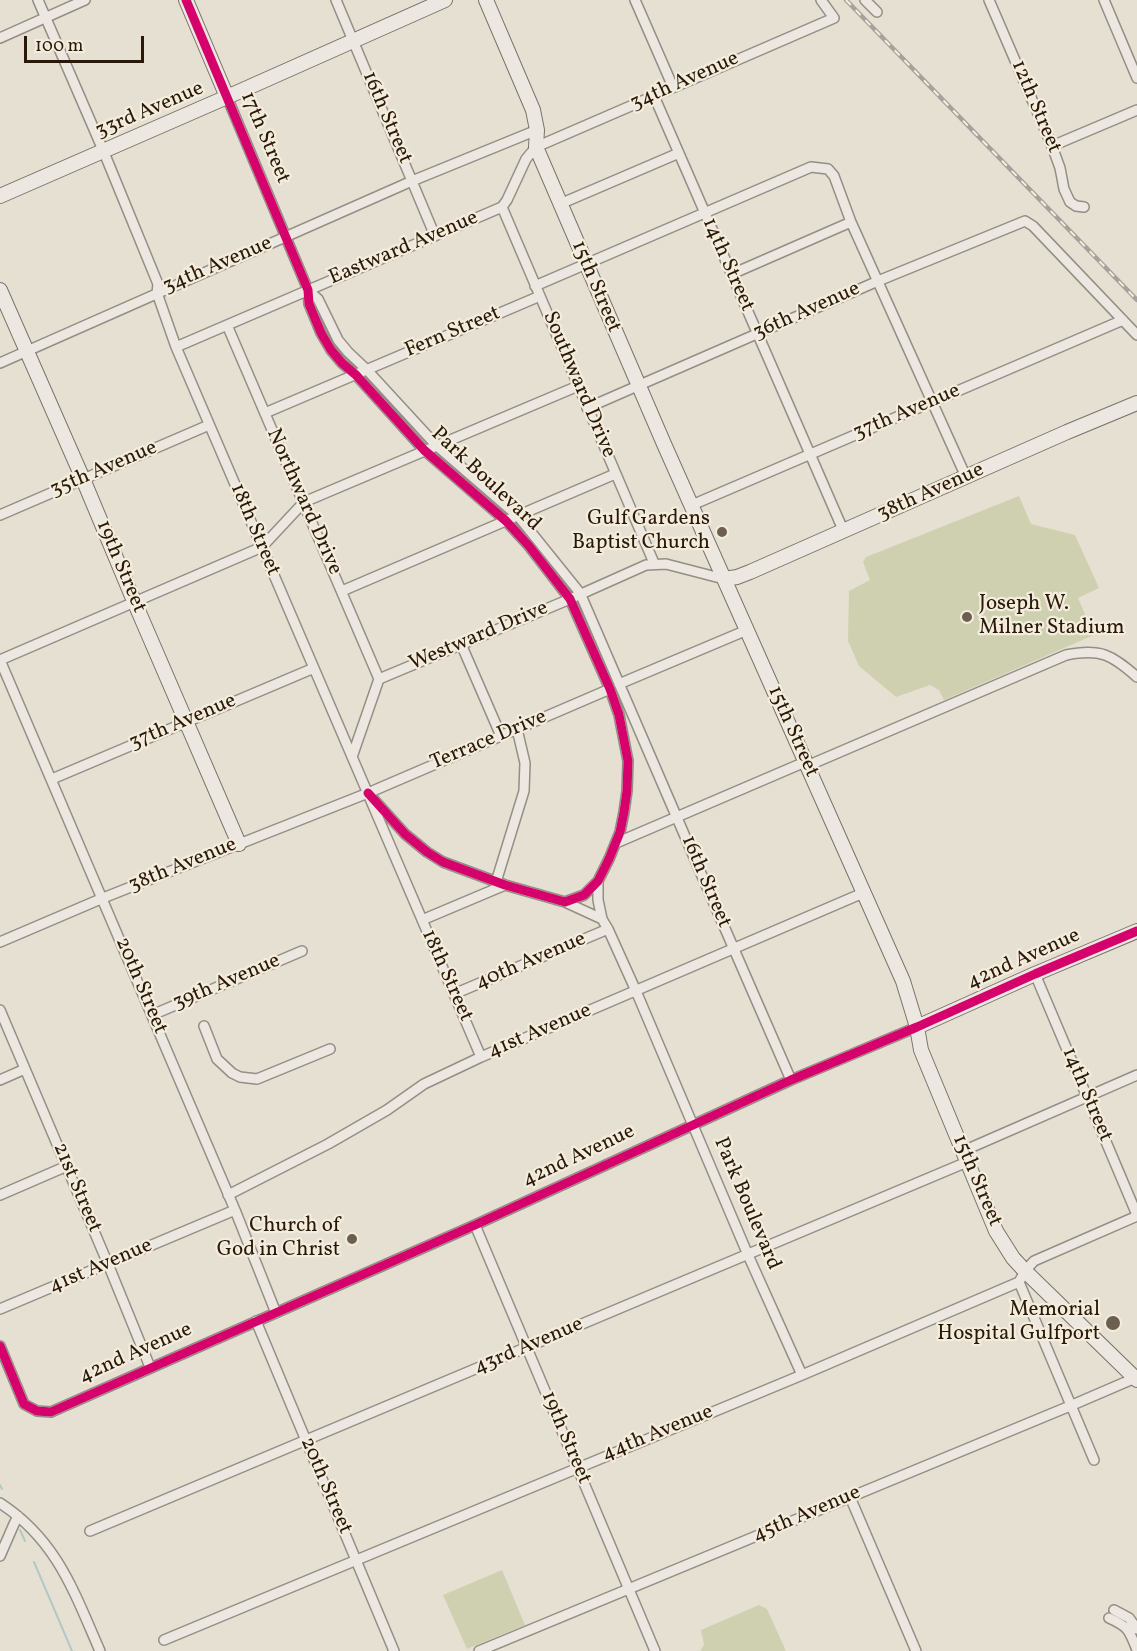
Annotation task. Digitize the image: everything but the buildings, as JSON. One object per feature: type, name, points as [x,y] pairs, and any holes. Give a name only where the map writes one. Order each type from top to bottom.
[{"type":"street","name":"18th Street","points":[[38,0],[158,284],[157,292],[176,347],[481,1057]]},
{"type":"street","points":[[0,38],[84,0]]},
{"type":"street","name":"17th Street","points":[[186,0],[308,290]]},
{"type":"street","name":"16th Street","points":[[336,0],[435,236]]},
{"type":"street","name":"33rd Avenue","points":[[0,196],[445,0]]},
{"type":"street","name":"15th Street","points":[[486,0],[533,110],[537,130],[536,147],[585,265],[903,981],[917,1027],[921,1050],[996,1231],[1022,1277],[1070,1406],[1094,1460]]},
{"type":"street","points":[[635,0],[673,87]]},
{"type":"street","name":"34th Avenue","points":[[536,147],[834,18],[821,0]]},
{"type":"street","points":[[865,0],[877,12]]},
{"type":"street","name":"12th Street","points":[[989,0],[1052,146],[1064,189],[1070,202],[1084,207]]},
{"type":"street","points":[[1104,0],[1137,78]]},
{"type":"street","name":"14th Street","points":[[654,96],[844,532]]},
{"type":"street","points":[[1052,146],[1137,110]]},
{"type":"street","name":"34th Avenue","points":[[0,363],[157,292],[537,130]]},
{"type":"street","name":"Eastward Avenue","points":[[176,347],[502,207],[526,159],[536,147]]},
{"type":"street","points":[[560,204],[679,153]]},
{"type":"street","points":[[536,286],[811,167],[828,169],[834,176],[851,222],[966,477]]},
{"type":"street","name":"Southward Drive","points":[[502,207],[654,563]]},
{"type":"street","points":[[732,274],[851,222]]},
{"type":"street","name":"36th Avenue","points":[[587,408],[878,281],[1021,222],[1028,222],[1033,226],[1123,320]]},
{"type":"street","name":"19th Street","points":[[0,290],[238,844]]},
{"type":"street","name":"Park Boulevard","points":[[308,290],[318,299],[343,347],[436,445],[518,516],[580,593],[619,684]]},
{"type":"street","name":"Park Boulevard","points":[[308,290],[309,304],[321,333],[342,363],[356,375],[424,450],[506,520],[570,599],[610,689],[619,715],[628,761],[624,812],[616,843],[598,881],[584,895],[565,902]]},
{"type":"street","name":"Fern Street","points":[[356,375],[540,296]]},
{"type":"street","points":[[1123,320],[1137,335]]},
{"type":"street","name":"37th Avenue","points":[[692,505],[1123,320]]},
{"type":"street","name":"Northward Drive","points":[[227,325],[380,679]]},
{"type":"street","points":[[265,413],[356,375]]},
{"type":"street","points":[[0,660],[262,547],[304,502],[578,386]]},
{"type":"street","name":"38th Avenue","points":[[724,579],[750,572],[844,532],[1137,403]]},
{"type":"street","name":"35th Avenue","points":[[0,515],[209,425]]},
{"type":"street","points":[[342,591],[615,474]]},
{"type":"street","points":[[654,563],[724,579]]},
{"type":"street","name":"Westward Drive","points":[[380,679],[654,563]]},
{"type":"street","points":[[619,684],[747,630]]},
{"type":"street","points":[[462,644],[501,736]]},
{"type":"street","points":[[616,843],[1066,655],[1088,652],[1108,655],[1137,677]]},
{"type":"street","name":"20th Street","points":[[0,660],[235,1210],[276,1313]]},
{"type":"street","name":"37th Avenue","points":[[52,779],[314,668]]},
{"type":"street","points":[[352,757],[380,679]]},
{"type":"street","name":"16th Street","points":[[619,684],[791,1080]]},
{"type":"street","points":[[610,689],[641,735]]},
{"type":"street","name":"Terrace Drive","points":[[368,794],[610,689]]},
{"type":"street","points":[[501,884],[526,778],[517,729]]},
{"type":"street","points":[[368,794],[405,834],[443,862],[501,884],[565,902],[602,919]]},
{"type":"street","name":"38th Avenue","points":[[0,942],[103,898],[368,794]]},
{"type":"street","name":"Park Boulevard","points":[[598,881],[598,900],[602,919],[636,991],[748,1255],[802,1375]]},
{"type":"street","points":[[422,920],[501,884]]},
{"type":"street","name":"41st Avenue","points":[[228,1195],[357,1127],[387,1110],[424,1084],[481,1057],[863,893]]},
{"type":"street","name":"40th Avenue","points":[[454,994],[608,929]]},
{"type":"street","name":"42nd Avenue","points":[[0,1346],[24,1404],[36,1411],[51,1412],[475,1225],[791,1080],[1137,931]]},
{"type":"street","name":"39th Avenue","points":[[152,1015],[302,951]]},
{"type":"street","name":"14th Street","points":[[1035,974],[1137,1216]]},
{"type":"street","name":"21st Street","points":[[0,1010],[150,1367]]},
{"type":"street","points":[[204,1026],[218,1059],[232,1073],[240,1077],[256,1079],[330,1049]]},
{"type":"street","points":[[0,1080],[25,1069]]},
{"type":"street","name":"43rd Avenue","points":[[90,1531],[748,1255],[965,1157],[1137,1075]]},
{"type":"street","points":[[0,1195],[67,1166]]},
{"type":"street","name":"41st Avenue","points":[[0,1309],[235,1210]]},
{"type":"street","name":"44th Avenue","points":[[164,1640],[802,1375],[1022,1277],[1034,1261],[1137,1216]]},
{"type":"street","name":"19th Street","points":[[475,1225],[655,1651]]},
{"type":"street","points":[[1022,1277],[1136,1379]]},
{"type":"street","name":"20th Street","points":[[256,1321],[394,1651]]},
{"type":"street","name":"45th Avenue","points":[[479,1651],[1136,1379]]},
{"type":"street","points":[[850,1497],[916,1651]]},
{"type":"street","points":[[0,1503],[18,1516],[48,1547],[69,1579],[100,1651]]},
{"type":"street","points":[[0,1556],[18,1516]]},
{"type":"street","points":[[1137,1629],[1129,1618],[1111,1614],[1129,1630],[1137,1650]]},
{"type":"green space","name":"Joseph W. Milner Stadium","points":[[1019,496],[1031,524],[1075,535],[1099,588],[1078,598],[1094,635],[944,700],[939,690],[930,685],[896,697],[859,666],[848,641],[849,591],[870,580],[863,562],[866,557]]},
{"type":"green space","points":[[502,1570],[525,1625],[467,1649],[443,1595]]},
{"type":"green space","points":[[759,1605],[767,1609],[786,1651],[700,1651],[704,1645],[701,1630]]},
{"type":"waterway","points":[[0,1485],[2,1489]]},
{"type":"waterway","points":[[20,1530],[25,1541]]},
{"type":"waterway","points":[[34,1562],[72,1651]]},
{"type":"railway","points":[[846,0],[1137,300]]},
{"type":"cycle path","points":[[186,0],[308,290],[309,304],[321,333],[331,350],[424,450],[506,521],[529,546],[570,599],[610,689],[619,715],[628,761],[627,791],[620,832],[598,881],[584,895],[565,902],[505,885],[443,862],[405,834],[368,793]]},
{"type":"cycle path","points":[[0,1346],[24,1404],[37,1411],[51,1412],[475,1225],[791,1080],[1137,931]]},
{"type":"place","name":"Gulf Gardens Baptist Church","points":[[722,532]]},
{"type":"place","name":"Joseph W. Milner Stadium","points":[[967,617]]},
{"type":"place","name":"Church of God in Christ","points":[[352,1239]]},
{"type":"place","name":"Memorial Hospital Gulfport","points":[[1113,1323]]}]
